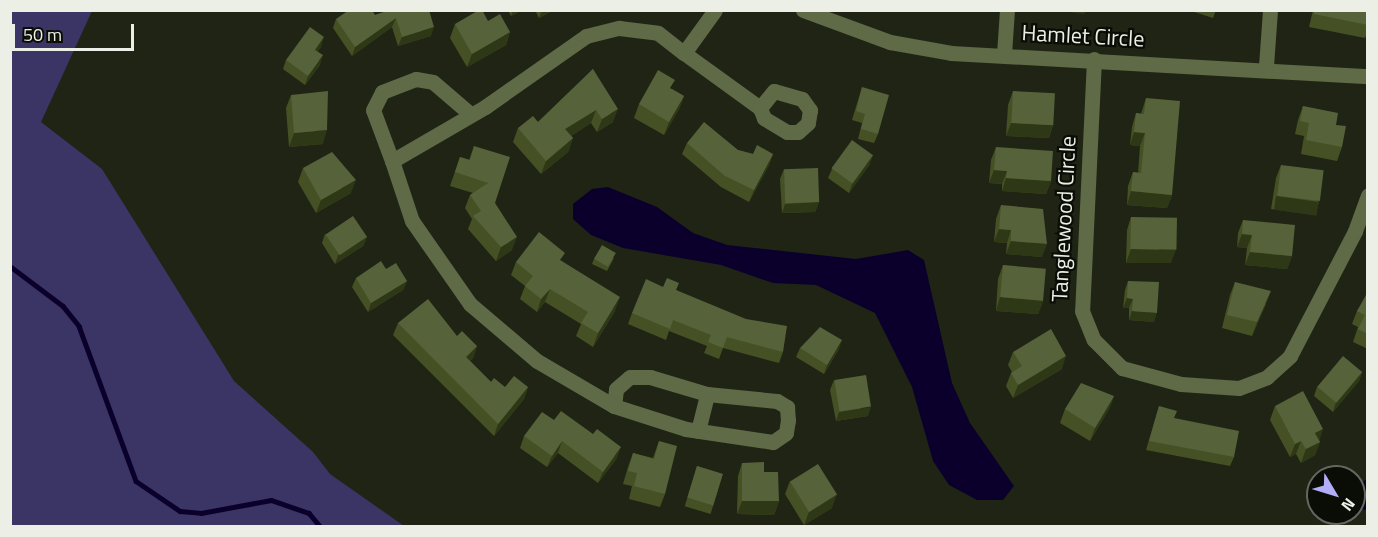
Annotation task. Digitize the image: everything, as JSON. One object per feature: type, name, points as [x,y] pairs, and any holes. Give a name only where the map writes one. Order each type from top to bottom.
[{"type":"street","points":[[684,53],[715,10]]},
{"type":"street","name":"Hamlet Circle","points":[[803,10],[890,42],[1004,54],[1266,66],[1368,76]]},
{"type":"street","points":[[1004,54],[1007,10]]},
{"type":"street","points":[[1266,66],[1270,10]]},
{"type":"street","points":[[392,161],[586,36],[619,28],[658,33],[760,108]]},
{"type":"street","name":"Tanglewood Circle","points":[[1094,59],[1082,311],[1094,340],[1122,368],[1181,384],[1239,388],[1267,377],[1290,356],[1355,231],[1368,195]]},
{"type":"street","points":[[469,113],[433,82],[416,79],[382,92],[373,110],[412,221],[470,304],[537,361],[614,406],[698,431],[772,442],[786,433],[787,407],[777,401],[707,394],[630,377],[616,389],[614,406]]},
{"type":"street","points":[[698,431],[707,394]]},
{"type":"shaded area","points":[[10,11],[92,11],[41,122],[102,169],[234,381],[313,452],[330,474],[404,526],[11,526]]},
{"type":"shaded area","points":[[608,187],[657,207],[693,233],[727,245],[856,259],[908,250],[924,260],[952,383],[970,423],[1014,486],[1003,500],[977,500],[949,485],[933,461],[912,387],[875,313],[816,285],[773,283],[721,265],[623,248],[591,235],[573,219],[573,204],[592,189]]},
{"type":"shaded area","points":[[1367,479],[1367,510],[1366,510]]},
{"type":"building","points":[[349,10],[372,10],[375,15],[390,10],[429,10],[434,27],[402,37],[396,18],[355,47],[336,19]]},
{"type":"building","points":[[482,10],[488,21],[500,14],[510,32],[472,54],[455,24]]},
{"type":"building","points":[[1314,10],[1368,10],[1368,25],[1314,14]]},
{"type":"building","points":[[310,27],[324,37],[315,50],[323,55],[308,76],[286,60]]},
{"type":"building","points":[[593,69],[618,109],[602,119],[596,110],[565,129],[573,138],[546,161],[518,128],[533,116],[538,122]]},
{"type":"building","points":[[658,70],[675,80],[670,88],[684,96],[669,122],[639,104]]},
{"type":"building","points":[[862,87],[889,95],[878,134],[861,129],[865,114],[856,111]]},
{"type":"building","points":[[328,91],[327,130],[294,133],[291,95]]},
{"type":"building","points":[[1013,91],[1055,93],[1053,125],[1011,123]]},
{"type":"building","points":[[1146,98],[1180,101],[1172,195],[1131,191],[1133,172],[1141,173],[1145,133],[1134,132],[1136,113],[1144,114]]},
{"type":"building","points":[[1303,106],[1338,113],[1336,125],[1346,126],[1342,147],[1306,140],[1309,123],[1300,121]]},
{"type":"building","points":[[704,122],[738,150],[753,154],[757,145],[773,154],[754,190],[725,176],[687,143]]},
{"type":"building","points":[[852,140],[873,155],[852,184],[831,168]]},
{"type":"building","points":[[474,146],[510,157],[495,203],[517,237],[501,247],[473,216],[481,211],[470,195],[488,183],[455,172],[460,157],[470,160]]},
{"type":"building","points":[[996,147],[1053,151],[1051,181],[1006,178],[1007,171],[994,170]]},
{"type":"building","points":[[332,152],[356,180],[321,200],[303,168]]},
{"type":"building","points":[[1281,165],[1324,170],[1320,201],[1277,196]]},
{"type":"building","points":[[818,168],[819,202],[785,203],[784,169]]},
{"type":"building","points":[[1001,205],[1043,209],[1047,244],[1011,241],[1011,230],[999,229]]},
{"type":"building","points":[[353,216],[367,237],[340,255],[326,234]]},
{"type":"building","points":[[1131,217],[1177,218],[1176,250],[1130,249]]},
{"type":"building","points":[[1243,220],[1295,225],[1292,256],[1250,252],[1252,235],[1242,234]]},
{"type":"building","points":[[539,232],[565,253],[560,260],[620,297],[598,333],[581,323],[588,312],[550,289],[541,299],[525,286],[533,276],[516,262]]},
{"type":"building","points":[[602,245],[616,253],[608,267],[594,259]]},
{"type":"building","points":[[381,261],[386,269],[396,263],[407,281],[371,303],[356,278]]},
{"type":"building","points":[[1003,265],[1046,269],[1043,301],[1000,297]]},
{"type":"building","points":[[667,278],[679,283],[676,290],[746,319],[787,326],[783,352],[727,337],[723,348],[708,342],[711,335],[673,320],[670,329],[632,313],[646,279],[663,287]]},
{"type":"building","points":[[1128,281],[1159,282],[1157,313],[1132,311],[1133,299],[1127,298]]},
{"type":"building","points":[[1235,282],[1271,291],[1257,322],[1227,315]]},
{"type":"building","points":[[1366,295],[1368,296],[1368,334],[1358,329],[1365,315],[1357,311]]},
{"type":"building","points":[[428,299],[457,336],[462,331],[477,346],[466,357],[491,382],[494,378],[505,387],[514,376],[528,387],[498,424],[398,323]]},
{"type":"building","points":[[820,327],[842,340],[827,365],[800,348]]},
{"type":"building","points":[[1051,329],[1066,356],[1018,385],[1011,373],[1022,366],[1013,352]]},
{"type":"building","points":[[1343,356],[1362,372],[1336,403],[1317,387]]},
{"type":"building","points":[[866,375],[871,407],[839,412],[834,380]]},
{"type":"building","points":[[1081,383],[1114,396],[1095,428],[1065,409]]},
{"type":"building","points":[[1303,391],[1323,429],[1315,433],[1320,442],[1306,449],[1301,441],[1295,444],[1275,406]]},
{"type":"building","points":[[1159,406],[1177,411],[1174,418],[1239,431],[1234,457],[1149,441]]},
{"type":"building","points":[[561,411],[593,434],[597,429],[621,447],[603,472],[562,441],[552,456],[524,436],[542,412],[554,420]]},
{"type":"building","points":[[659,441],[677,446],[665,494],[634,486],[637,473],[628,471],[633,453],[654,459]]},
{"type":"building","points":[[764,462],[764,472],[778,472],[779,501],[742,501],[742,463]]},
{"type":"building","points":[[818,464],[837,495],[809,512],[790,481]]},
{"type":"building","points":[[697,466],[723,474],[713,505],[687,498]]},
{"type":"waterway","points":[[10,266],[63,306],[79,326],[136,481],[180,511],[201,513],[271,500],[309,513],[320,526]]}]
